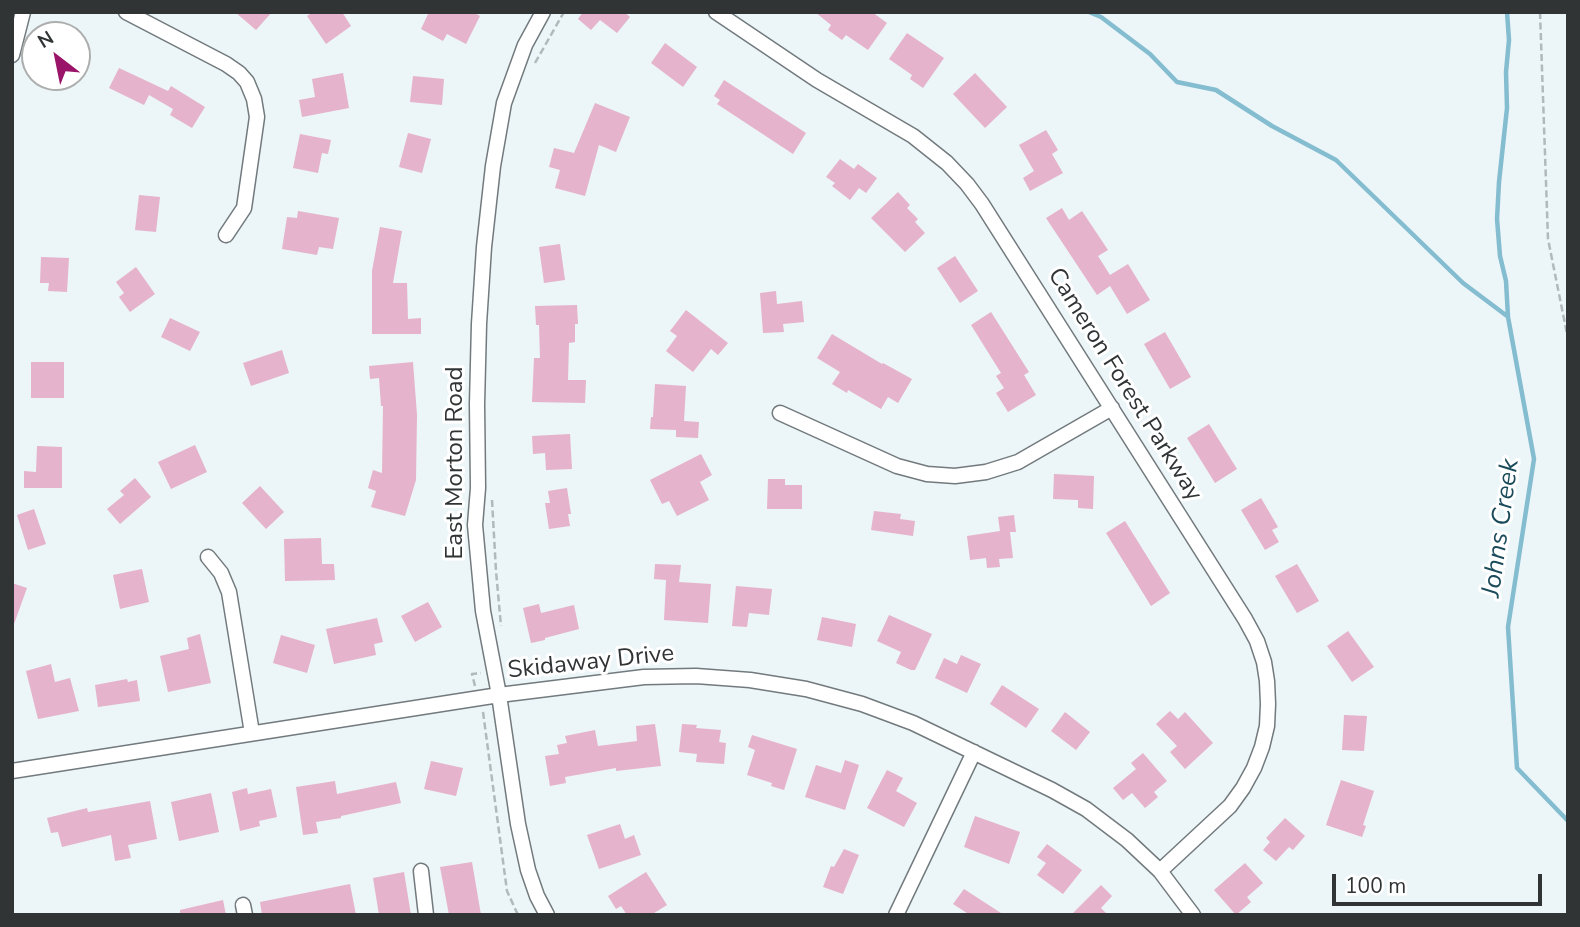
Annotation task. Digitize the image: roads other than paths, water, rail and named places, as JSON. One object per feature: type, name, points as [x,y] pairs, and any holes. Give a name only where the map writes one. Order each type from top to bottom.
[{"type":"street","points":[[12,55],[23,12]]},
{"type":"street","points":[[126,12],[226,64],[247,82],[257,117],[244,208],[226,235]]},
{"type":"street","name":"East Morton Road","points":[[543,12],[525,45],[504,103],[493,166],[479,324],[478,488],[475,525],[483,611],[499,695],[518,824],[528,870],[547,915]]},
{"type":"street","name":"Cameron Forest Parkway","points":[[716,12],[817,80],[912,136],[947,163],[967,184],[1112,408],[1257,641],[1264,662],[1268,704],[1262,747],[1254,768],[1230,806],[1160,872]]},
{"type":"street","points":[[780,413],[897,466],[927,474],[955,476],[986,472],[1018,463],[1112,408]]},
{"type":"street","points":[[208,557],[221,573],[229,592],[252,733]]},
{"type":"street","name":"Skidaway Drive","points":[[12,771],[499,695],[644,677],[696,676],[750,680],[806,689],[862,704],[913,723],[1052,790],[1086,809],[1127,839],[1160,872],[1193,915]]},
{"type":"street","points":[[896,915],[974,752]]},
{"type":"street","points":[[421,871],[426,915]]},
{"type":"waterway","points":[[1089,12],[1101,17],[1150,54],[1177,82],[1216,90],[1272,126],[1336,160],[1463,283],[1507,316]]},
{"type":"waterway","name":"Johns Creek","points":[[1507,12],[1507,108],[1497,219],[1508,317],[1534,459],[1508,627],[1517,768],[1568,821]]}]
